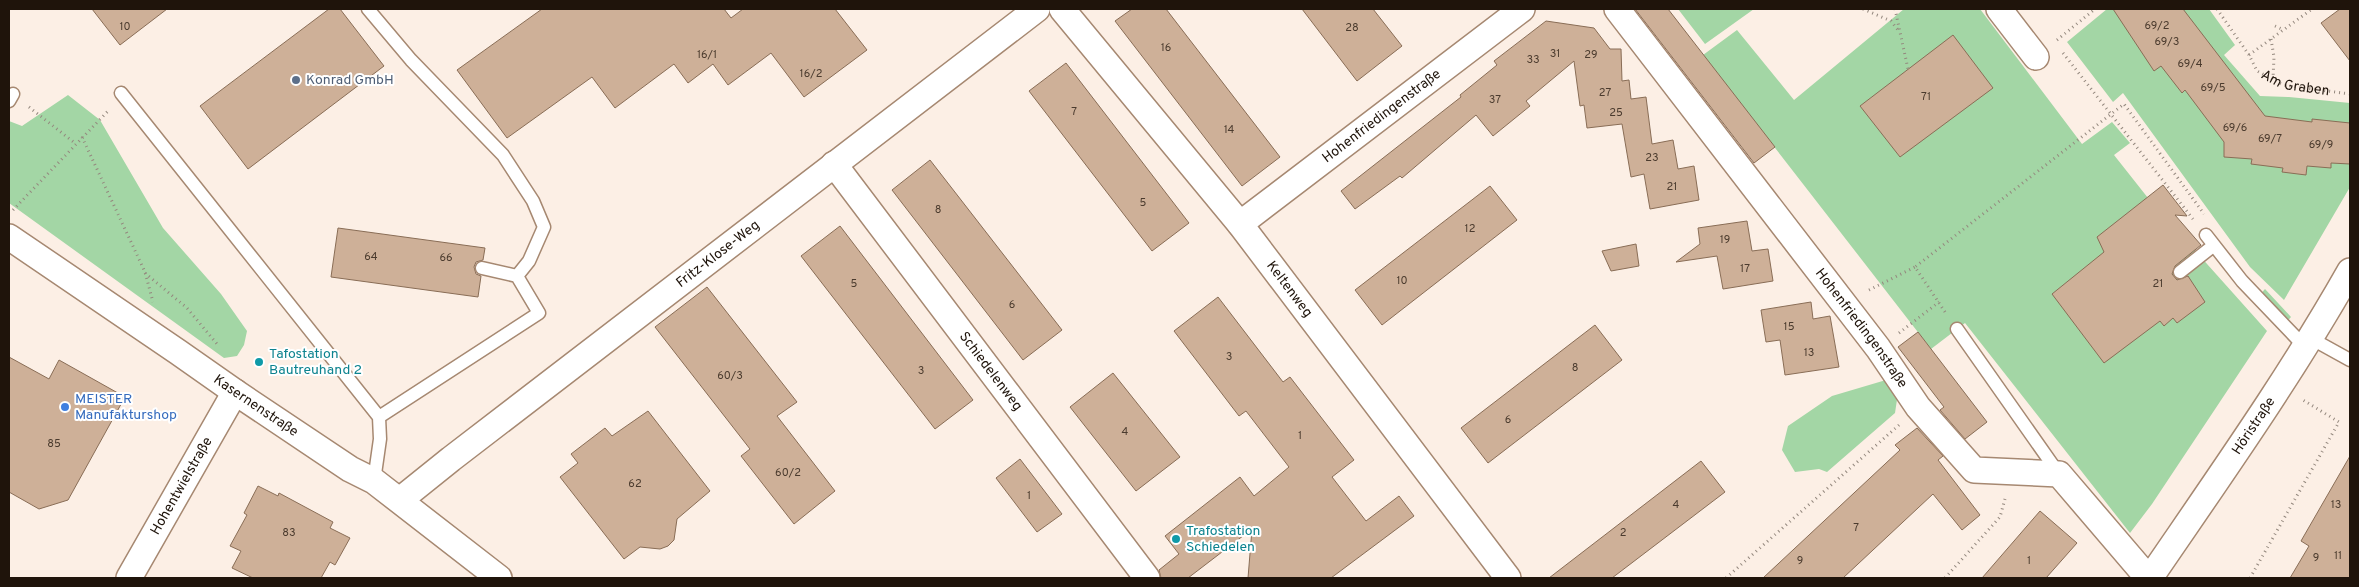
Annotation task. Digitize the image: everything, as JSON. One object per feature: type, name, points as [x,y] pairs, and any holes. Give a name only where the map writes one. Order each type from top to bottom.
[{"type":"street","name":"Fritz-Klose-Weg","points":[[400,500],[834,164],[1038,9]]},
{"type":"street","name":"Keltenweg","points":[[1062,9],[1240,224],[1508,578]]},
{"type":"street","name":"Hohenfriedingenstraße","points":[[1240,224],[1522,9]]},
{"type":"street","name":"Hohenfriedingenstraße","points":[[1616,9],[1878,348],[1918,408],[1974,470],[2059,474]]},
{"type":"street","points":[[1999,9],[2036,57]]},
{"type":"street","name":"Schiedelenweg","points":[[834,164],[1147,578]]},
{"type":"street","name":"Kasernenstraße","points":[[9,237],[229,388],[400,500],[499,578]]},
{"type":"street","name":"Höristraße","points":[[2149,578],[2281,387],[2309,343],[2350,271]]},
{"type":"street","name":"Hohentwielstraße","points":[[129,578],[229,388]]},
{"type":"street","points":[[2059,474],[2149,578]]},
{"type":"lane","points":[[368,9],[411,60],[503,155],[533,201],[544,228],[529,261],[516,276]]},
{"type":"lane","points":[[121,93],[379,417],[380,439],[374,482]]},
{"type":"lane","points":[[2206,235],[2242,281],[2309,343],[2350,360]]},
{"type":"lane","points":[[2180,272],[2214,246]]},
{"type":"lane","points":[[379,417],[539,313],[516,276],[482,268]]},
{"type":"lane","points":[[1957,329],[2059,474]]},
{"type":"path","points":[[1863,9],[1891,21],[1900,32]]},
{"type":"path","points":[[1895,9],[1908,69]]},
{"type":"path","points":[[2054,42],[2095,9]]},
{"type":"path","name":"Am Graben","points":[[2217,9],[2249,55],[2257,71],[2283,85],[2350,94]]},
{"type":"path","points":[[2249,55],[2312,9]]},
{"type":"path","points":[[2275,26],[2284,30]]},
{"type":"path","points":[[2049,35],[2206,235]]},
{"type":"path","points":[[2271,39],[2274,57],[2273,79]]},
{"type":"path","points":[[9,214],[115,104],[121,93]]},
{"type":"path","points":[[11,98],[76,144]]},
{"type":"path","points":[[1843,303],[1915,267],[2111,114]]},
{"type":"path","points":[[82,138],[144,272],[155,307]]},
{"type":"path","points":[[1915,267],[1957,329]]},
{"type":"path","points":[[144,272],[187,308],[215,342],[224,358],[229,388]]},
{"type":"path","points":[[1878,348],[1939,302]]},
{"type":"path","points":[[2250,578],[2339,422],[2281,387]]},
{"type":"path","points":[[1726,578],[1918,408]]},
{"type":"path","points":[[1945,578],[2000,517],[2012,472]]},
{"type":"green space","points":[[1678,9],[1754,9],[1705,44]]},
{"type":"green space","points":[[1904,9],[1980,9],[2082,144],[2112,122],[2130,143],[2114,155],[2148,198],[2267,331],[2152,504],[2130,533],[1965,323],[1931,349],[1703,55],[1737,30],[1794,100]]},
{"type":"green space","points":[[2107,9],[2209,9],[2235,45],[2224,55],[2260,96],[2350,103],[2350,187],[2284,300],[2250,267],[2123,93],[2113,102],[2067,42]]},
{"type":"green space","points":[[68,95],[100,120],[163,228],[221,294],[247,331],[244,345],[237,356],[224,358],[9,203],[9,121],[22,126]]},
{"type":"green space","points":[[2265,289],[2291,317],[2284,325],[2258,297]]},
{"type":"green space","points":[[1886,380],[1898,393],[1895,413],[1827,472],[1819,469],[1795,472],[1782,450],[1788,426],[1832,396]]},
{"type":"building","points":[[92,9],[167,9],[120,45]]},
{"type":"building","points":[[329,9],[340,9],[384,66],[248,169],[200,106]]},
{"type":"building","points":[[542,9],[724,9],[731,18],[743,9],[835,9],[867,50],[804,97],[771,53],[728,85],[713,64],[688,83],[674,64],[615,108],[592,77],[507,138],[457,70]]},
{"type":"building","points":[[1132,9],[1166,9],[1280,157],[1242,186],[1115,21]]},
{"type":"building","points":[[1302,9],[1373,9],[1402,46],[1357,81]]},
{"type":"building","points":[[1635,9],[1668,9],[1775,147],[1754,163]]},
{"type":"building","points":[[2113,9],[2183,9],[2265,116],[2312,122],[2312,119],[2350,123],[2350,164],[2331,163],[2331,168],[2307,166],[2306,175],[2282,172],[2283,168],[2251,164],[2252,159],[2224,157],[2224,142],[2185,90],[2182,93],[2161,66],[2154,71]]},
{"type":"building","points":[[2340,9],[2350,9],[2350,61],[2321,23]]},
{"type":"building","points":[[1546,21],[1594,28],[1610,49],[1621,49],[1622,81],[1629,80],[1631,99],[1646,97],[1652,144],[1673,140],[1678,169],[1694,166],[1699,200],[1650,209],[1644,174],[1631,177],[1622,124],[1587,128],[1584,105],[1580,106],[1574,61],[1526,101],[1530,106],[1493,136],[1476,115],[1402,178],[1400,176],[1355,209],[1341,191],[1461,97],[1460,95],[1497,65],[1494,61]]},
{"type":"building","points":[[1953,35],[1993,88],[1900,157],[1860,106]]},
{"type":"building","points":[[1066,63],[1189,223],[1152,251],[1029,91]]},
{"type":"building","points":[[930,160],[1062,330],[1023,360],[892,190]]},
{"type":"building","points":[[2163,185],[2187,216],[2175,215],[2201,245],[2175,266],[2172,274],[2177,280],[2188,276],[2205,302],[2177,323],[2173,318],[2164,326],[2160,321],[2104,363],[2052,294],[2104,252],[2097,237]]},
{"type":"building","points":[[1490,186],[1517,220],[1382,325],[1355,290]]},
{"type":"building","points":[[1747,221],[1752,251],[1768,249],[1773,281],[1723,289],[1717,256],[1676,262],[1700,244],[1698,228]]},
{"type":"building","points":[[840,226],[973,400],[935,429],[801,256]]},
{"type":"building","points":[[338,228],[485,248],[483,260],[476,262],[474,267],[476,274],[481,276],[478,297],[331,277]]},
{"type":"building","points":[[1636,244],[1639,266],[1611,271],[1602,251]]},
{"type":"building","points":[[707,287],[797,402],[777,416],[835,491],[794,524],[741,456],[750,449],[655,327]]},
{"type":"building","points":[[1218,297],[1283,382],[1290,377],[1354,460],[1332,477],[1366,521],[1399,496],[1414,516],[1331,578],[1248,578],[1252,529],[1188,578],[1161,578],[1159,570],[1179,554],[1165,536],[1240,477],[1254,496],[1289,467],[1246,411],[1239,416],[1174,331]]},
{"type":"building","points":[[1811,302],[1813,319],[1830,316],[1839,367],[1785,375],[1780,340],[1766,342],[1761,310]]},
{"type":"building","points":[[1595,325],[1622,360],[1488,463],[1461,428]]},
{"type":"building","points":[[1918,332],[1987,422],[1965,439],[1940,410],[1944,407],[1898,347]]},
{"type":"building","points":[[9,357],[49,379],[59,360],[125,397],[68,500],[39,509],[9,492]]},
{"type":"building","points":[[1113,373],[1180,457],[1136,491],[1070,407]]},
{"type":"building","points":[[648,411],[710,491],[677,519],[674,540],[668,546],[660,549],[640,547],[624,559],[560,477],[578,463],[571,454],[605,428],[612,436]]},
{"type":"building","points":[[1917,428],[1943,456],[1938,460],[1980,515],[1962,530],[1933,494],[1843,578],[1763,578],[1900,450],[1895,445]]},
{"type":"building","points":[[2350,456],[2350,578],[2290,578],[2309,546],[2301,541]]},
{"type":"building","points":[[1020,459],[1062,514],[1037,532],[996,478]]},
{"type":"building","points":[[1701,461],[1725,492],[1612,578],[1549,578]]},
{"type":"building","points":[[258,486],[278,496],[279,493],[333,522],[330,528],[350,538],[335,565],[330,562],[321,578],[253,578],[232,568],[241,551],[230,546],[247,515],[244,513]]},
{"type":"building","points":[[2040,511],[2077,543],[2046,578],[1982,578]]},
{"type":"place","name":"Konrad GmbH","points":[[296,80]]},
{"type":"place","name":"Tafostation Bautreuhand 2","points":[[259,362]]},
{"type":"place","name":"MEISTER Manufakturshop","points":[[65,407]]},
{"type":"place","name":"Trafostation Schiedelen","points":[[1176,539]]}]
